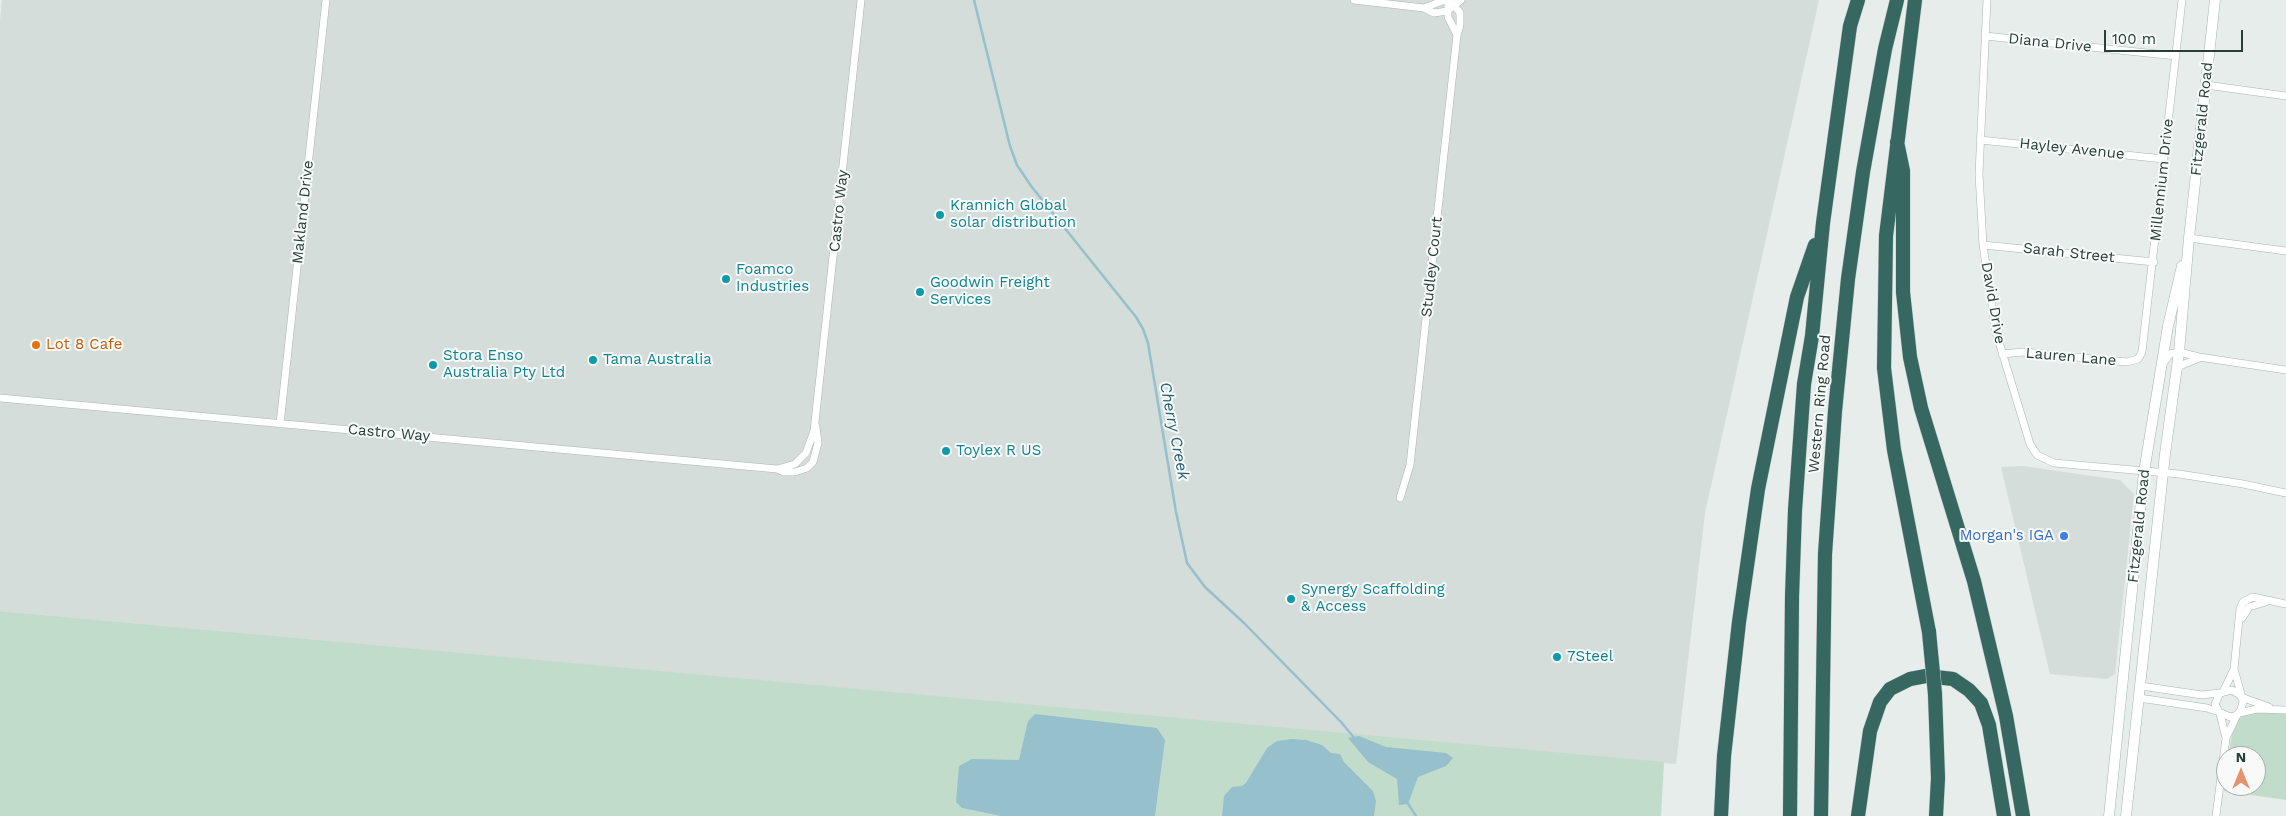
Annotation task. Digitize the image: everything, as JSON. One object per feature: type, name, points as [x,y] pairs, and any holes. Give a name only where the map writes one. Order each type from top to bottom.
[{"type":"highway","name":"Western Ring Road","points":[[1790,816],[1791,607],[1795,510],[1804,384],[1812,336],[1823,223],[1850,26],[1858,0]]},
{"type":"highway","name":"Western Ring Road","points":[[1821,816],[1824,554],[1835,411],[1848,279],[1863,172],[1885,49],[1897,0]]},
{"type":"highway","points":[[1915,0],[1897,142],[1884,268],[1884,368],[1894,450],[1929,632],[1935,694],[1938,778],[1936,816]]},
{"type":"highway","points":[[1897,142],[1903,171],[1903,292],[1910,356],[1923,417],[1974,581],[2004,707],[2023,816]]},
{"type":"highway","points":[[1721,816],[1724,756],[1739,622],[1758,489],[1797,297],[1823,223]]},
{"type":"highway","points":[[1858,816],[1870,731],[1880,702],[1890,689],[1910,679],[1935,676],[1953,679],[1963,685],[1975,696],[1986,712],[2004,816]]},
{"type":"highway","points":[[2019,792],[2028,816]]},
{"type":"street","name":"Makland Drive","points":[[280,424],[326,0]]},
{"type":"street","name":"Castro Way","points":[[777,469],[795,464],[806,453],[814,431],[861,0]]},
{"type":"street","points":[[1354,0],[1424,8],[1434,13],[1454,6]]},
{"type":"street","points":[[1424,8],[1448,0]]},
{"type":"street","name":"Studley Court","points":[[1400,498],[1410,465],[1457,35],[1461,18],[1448,0]]},
{"type":"street","name":"David Drive","points":[[1987,0],[1978,174],[1983,245],[1996,332],[2030,444],[2037,455],[2054,462],[2179,474],[2244,484],[2286,493]]},
{"type":"street","name":"Millennium Drive","points":[[2138,358],[2142,352],[2144,341],[2154,262],[2182,0]]},
{"type":"street","name":"Fitzgerald Road","points":[[2126,816],[2163,473],[2179,352],[2189,238],[2215,0]]},
{"type":"street","name":"Studley Court","points":[[1454,6],[1450,24],[1457,35]]},
{"type":"street","name":"Diana Drive","points":[[1985,36],[2176,56]]},
{"type":"street","points":[[2206,85],[2286,96]]},
{"type":"street","name":"Hayley Avenue","points":[[1980,140],[2164,159]]},
{"type":"street","points":[[2189,238],[2286,251]]},
{"type":"street","name":"Fitzgerald Road","points":[[2109,816],[2144,472],[2168,326],[2189,238]]},
{"type":"street","name":"Sarah Street","points":[[1983,245],[2154,262]]},
{"type":"street","name":"Lauren Lane","points":[[2002,354],[2024,352],[2118,362],[2134,362],[2138,358]]},
{"type":"street","points":[[2160,372],[2167,357],[2179,352],[2199,358],[2286,370]]},
{"type":"street","points":[[2176,370],[2182,364],[2199,358]]},
{"type":"street","name":"Castro Way","points":[[0,398],[777,469],[784,472],[795,472],[807,468],[813,462],[818,443],[815,421]]},
{"type":"street","points":[[2226,738],[2216,704],[2234,669],[2240,625],[2246,604],[2269,601],[2286,604]]},
{"type":"street","points":[[2216,816],[2226,738],[2243,706],[2234,669]]},
{"type":"street","points":[[2123,684],[2202,695],[2232,690],[2240,696],[2273,708],[2286,710]]},
{"type":"street","points":[[2122,695],[2208,708],[2230,717],[2249,710],[2273,708]]},
{"type":"shaded area","points":[[2,0],[1819,0],[1705,513],[1676,764],[0,611],[0,20]]},
{"type":"shaded area","points":[[2023,466],[2120,480],[2134,494],[2115,674],[2107,679],[2050,674],[2001,467]]},
{"type":"green space","points":[[0,611],[1664,762],[1661,816],[0,816]]},
{"type":"green space","points":[[2262,711],[2286,714],[2286,800],[2258,796],[2266,796],[2266,746],[2230,746],[2232,735],[2239,719],[2244,714]]},
{"type":"water","points":[[1035,714],[1157,728],[1165,740],[1155,816],[1001,816],[962,808],[956,802],[959,766],[972,759],[1019,760],[1028,721]]},
{"type":"water","points":[[1359,736],[1386,747],[1446,753],[1453,758],[1446,766],[1418,777],[1408,804],[1399,805],[1397,779],[1368,762],[1348,738]]},
{"type":"water","points":[[1306,740],[1322,745],[1331,753],[1340,754],[1344,762],[1373,791],[1376,801],[1374,816],[1222,816],[1224,796],[1232,787],[1242,786],[1246,783],[1267,748],[1277,741]]},
{"type":"waterway","name":"Cherry Creek","points":[[974,0],[1010,146],[1017,165],[1031,186],[1136,317],[1143,329],[1148,343],[1176,512],[1187,563],[1205,587],[1244,623],[1341,722],[1356,740]]},
{"type":"waterway","name":"Cherry Creek","points":[[1407,802],[1416,816]]},
{"type":"place","name":"Krannich Global solar distribution","points":[[940,215]]},
{"type":"place","name":"Foamco Industries","points":[[726,279]]},
{"type":"place","name":"Goodwin Freight Services","points":[[920,292]]},
{"type":"place","name":"Lot 8 Cafe","points":[[36,345]]},
{"type":"place","name":"Tama Australia","points":[[593,360]]},
{"type":"place","name":"Stora Enso Australia Pty Ltd","points":[[433,365]]},
{"type":"place","name":"Toylex R US","points":[[946,451]]},
{"type":"place","name":"Morgan's IGA","points":[[2064,536]]},
{"type":"place","name":"Synergy Scaffolding & Access","points":[[1291,599]]},
{"type":"place","name":"7Steel","points":[[1557,657]]}]
